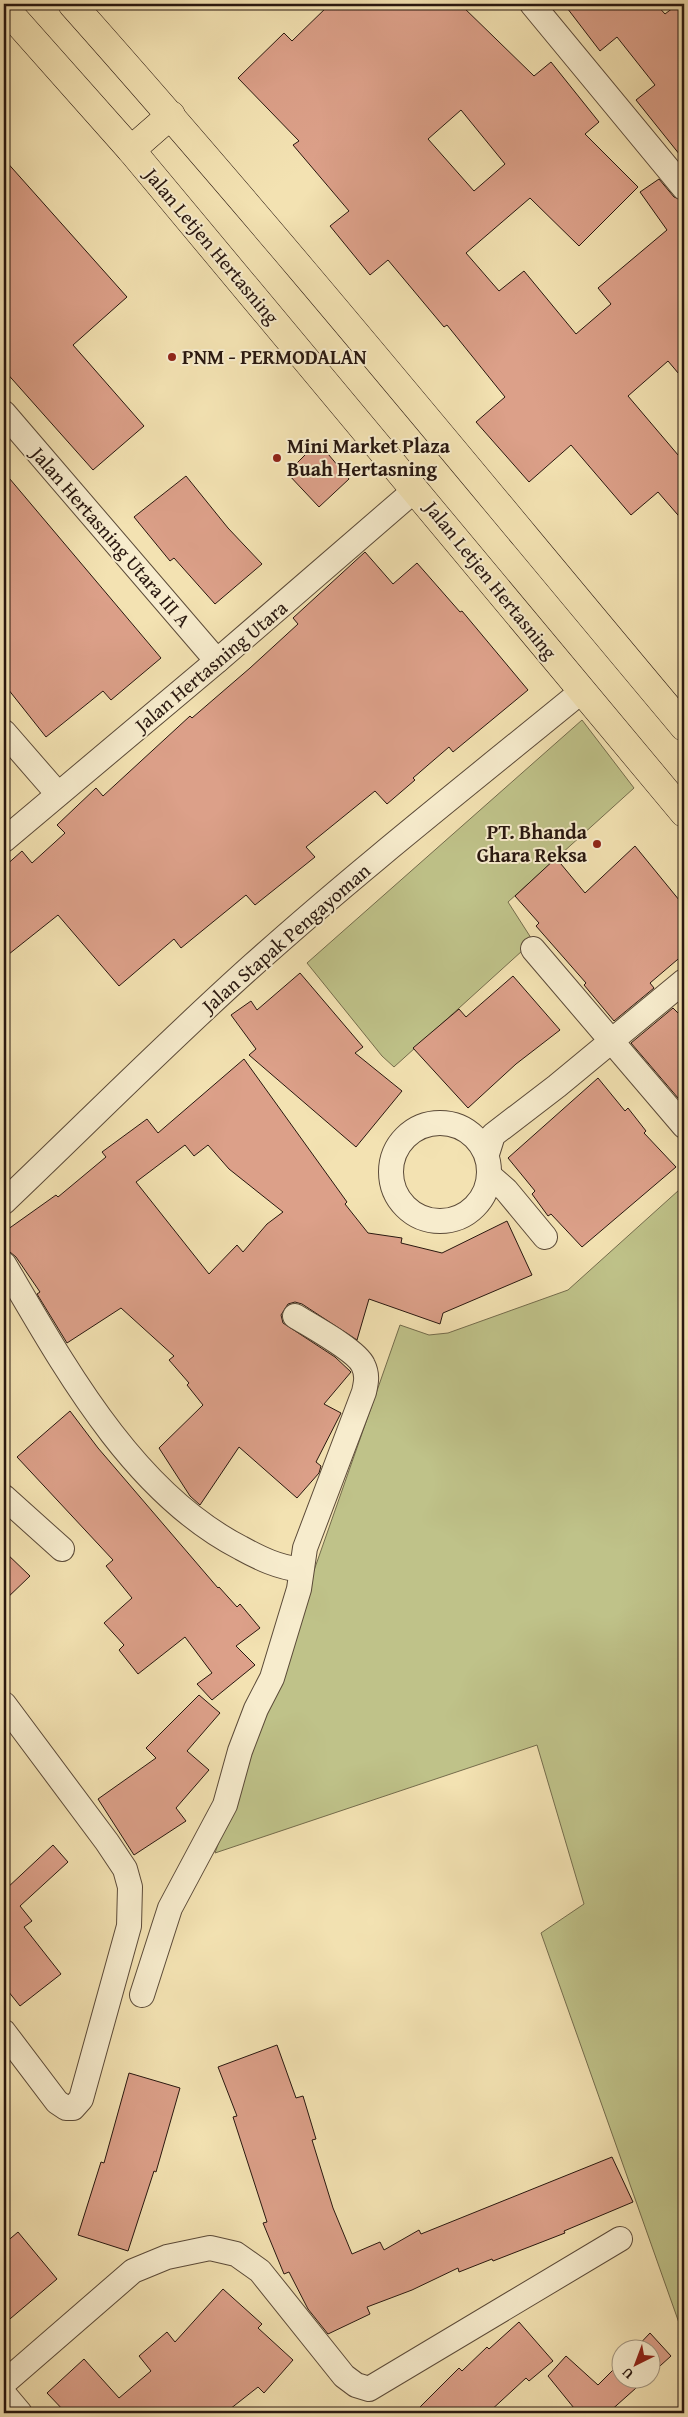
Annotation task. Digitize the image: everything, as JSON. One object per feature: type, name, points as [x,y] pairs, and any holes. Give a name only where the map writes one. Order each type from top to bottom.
[{"type":"main road","points":[[72,4],[171,115],[412,400],[684,727]]},
{"type":"main road","name":"Jalan Letjen Hertasning","points":[[4,7],[131,150],[684,812]]},
{"type":"main road","points":[[131,150],[171,115]]},
{"type":"street","points":[[532,4],[684,188]]},
{"type":"street","name":"Jalan Hertasning Utara III A","points":[[4,413],[217,661]]},
{"type":"street","name":"Jalan Hertasning Utara","points":[[4,840],[217,661],[416,489]]},
{"type":"street","name":"Jalan Stapak Pengayoman","points":[[4,1202],[152,1058],[256,963],[414,829],[582,691]]},
{"type":"street","points":[[4,732],[58,794]]},
{"type":"street","points":[[533,949],[684,1126]]},
{"type":"street","points":[[545,1237],[488,1165],[493,1136],[684,981]]},
{"type":"street","points":[[4,1264],[77,1385],[158,1487],[191,1518],[222,1539],[271,1564],[301,1570]]},
{"type":"street","points":[[142,1995],[170,1908],[225,1805],[240,1751],[256,1709],[272,1678],[299,1589],[305,1548],[341,1456],[367,1379],[362,1363],[354,1354],[296,1316]]},
{"type":"street","points":[[4,1497],[62,1549]]},
{"type":"street","points":[[4,1704],[125,1869],[130,1887],[131,1905],[130,1926],[123,1953],[81,2099],[76,2106],[66,2108],[56,2102],[4,2032]]},
{"type":"street","points":[[4,2383],[132,2271],[167,2257],[210,2248],[236,2254],[260,2271],[344,2376],[356,2385],[369,2389],[620,2240]]},
{"type":"street","points":[[4,2394],[20,2413]]},
{"type":"green space","points":[[582,720],[634,788],[508,902],[533,941],[394,1067],[382,1056],[307,963]]},
{"type":"green space","points":[[679,1190],[684,1199],[684,2337],[541,1933],[584,1904],[537,1745],[215,1853],[400,1325],[429,1335],[448,1333],[568,1290]]},
{"type":"building","points":[[330,4],[460,4],[534,76],[551,62],[599,122],[585,134],[638,187],[579,246],[530,198],[466,253],[499,291],[524,271],[576,334],[611,304],[598,288],[667,230],[640,192],[659,179],[674,197],[684,201],[684,380],[668,361],[628,396],[684,462],[684,522],[658,492],[631,515],[571,445],[529,482],[476,422],[505,397],[447,325],[444,327],[388,260],[370,275],[330,226],[349,211],[293,145],[299,141],[238,78],[284,33],[292,41]],"holes":[[[461,110],[505,164],[474,191],[428,139]]]},
{"type":"building","points":[[564,4],[656,4],[665,14],[678,4],[684,4],[684,160],[636,100],[655,85],[617,37],[600,51]]},
{"type":"building","points":[[4,159],[127,297],[73,345],[144,426],[93,470],[4,370]]},
{"type":"building","points":[[318,442],[349,479],[319,507],[287,473]]},
{"type":"building","points":[[4,472],[161,658],[111,700],[103,691],[46,737],[4,684]]},
{"type":"building","points":[[186,476],[228,528],[262,564],[215,604],[174,558],[170,561],[134,517]]},
{"type":"building","points":[[365,552],[393,584],[417,563],[460,612],[462,611],[528,690],[453,752],[449,747],[413,778],[415,780],[387,804],[375,791],[306,847],[315,857],[255,905],[246,895],[181,948],[174,939],[119,986],[58,915],[4,958],[4,867],[22,851],[32,863],[65,833],[57,825],[96,788],[103,796],[190,716],[192,718],[250,668],[298,624],[293,618]]},
{"type":"building","points":[[635,846],[684,906],[684,954],[650,983],[654,988],[614,1021],[584,985],[586,983],[536,926],[539,923],[515,896],[556,858],[585,893]]},
{"type":"building","points":[[300,973],[363,1047],[355,1053],[402,1091],[356,1147],[249,1055],[256,1049],[231,1015],[251,1001],[257,1010]]},
{"type":"building","points":[[513,976],[560,1030],[516,1064],[468,1108],[413,1048],[459,1009],[466,1017]]},
{"type":"building","points":[[673,1008],[684,1019],[684,1105],[631,1043]]},
{"type":"building","points":[[244,1059],[347,1202],[345,1204],[368,1233],[402,1238],[401,1243],[442,1253],[507,1221],[532,1275],[443,1313],[440,1324],[369,1299],[357,1340],[302,1304],[295,1302],[288,1304],[281,1315],[283,1323],[335,1357],[351,1372],[324,1404],[341,1413],[316,1462],[321,1466],[319,1473],[297,1498],[239,1447],[200,1505],[190,1496],[159,1448],[203,1405],[187,1385],[189,1383],[169,1360],[174,1356],[121,1308],[67,1343],[37,1294],[40,1292],[16,1257],[4,1247],[4,1232],[56,1195],[58,1197],[106,1157],[102,1152],[147,1119],[158,1133]],"holes":[[[185,1145],[194,1156],[208,1145],[229,1169],[283,1212],[267,1224],[243,1252],[237,1245],[209,1274],[136,1182]]]},
{"type":"building","points":[[598,1078],[625,1111],[628,1108],[646,1131],[644,1133],[676,1167],[582,1247],[551,1214],[548,1216],[532,1194],[535,1191],[508,1158]]},
{"type":"building","points":[[70,1411],[98,1448],[218,1588],[237,1607],[240,1604],[260,1628],[236,1646],[255,1665],[212,1700],[197,1684],[212,1673],[185,1637],[138,1674],[119,1650],[124,1645],[104,1623],[132,1598],[106,1566],[113,1560],[17,1457]]},
{"type":"building","points":[[4,1551],[30,1576],[4,1601]]},
{"type":"building","points":[[199,1695],[220,1713],[187,1751],[209,1770],[176,1808],[186,1821],[134,1855],[98,1799],[156,1758],[146,1748]]},
{"type":"building","points":[[53,1845],[68,1862],[20,1906],[32,1921],[24,1927],[61,1974],[20,2006],[4,1986],[4,1887],[6,1889]]},
{"type":"building","points":[[277,2045],[296,2098],[303,2096],[316,2139],[312,2140],[333,2208],[352,2254],[380,2242],[384,2250],[419,2230],[421,2234],[612,2157],[633,2202],[564,2231],[565,2233],[493,2261],[492,2259],[459,2272],[458,2268],[412,2290],[367,2307],[370,2314],[328,2334],[308,2309],[289,2272],[284,2274],[263,2223],[267,2222],[233,2117],[237,2116],[218,2067]]},
{"type":"building","points":[[129,2073],[180,2088],[156,2172],[154,2171],[128,2251],[78,2235],[101,2162],[104,2163]]},
{"type":"building","points":[[18,2232],[57,2279],[4,2324],[4,2244]]},
{"type":"building","points":[[223,2289],[262,2324],[258,2328],[293,2360],[264,2393],[258,2387],[225,2413],[66,2413],[47,2393],[84,2359],[119,2398],[151,2371],[139,2356],[167,2332],[175,2342]]},
{"type":"building","points":[[519,2322],[553,2361],[529,2381],[526,2378],[488,2413],[414,2413],[459,2368],[462,2371],[487,2347],[489,2349]]},
{"type":"building","points":[[650,2333],[656,2340],[643,2340]]},
{"type":"building","points":[[660,2344],[671,2356],[660,2366]]},
{"type":"building","points":[[566,2356],[598,2385],[610,2373],[610,2390],[634,2390],[608,2413],[578,2413],[548,2376]]},
{"type":"place","name":"PNM - PERMODALAN","points":[[172,357]]},
{"type":"place","name":"Mini Market Plaza Buah Hertasning","points":[[277,458]]},
{"type":"place","name":"PT. Bhanda Ghara Reksa","points":[[597,844]]}]
